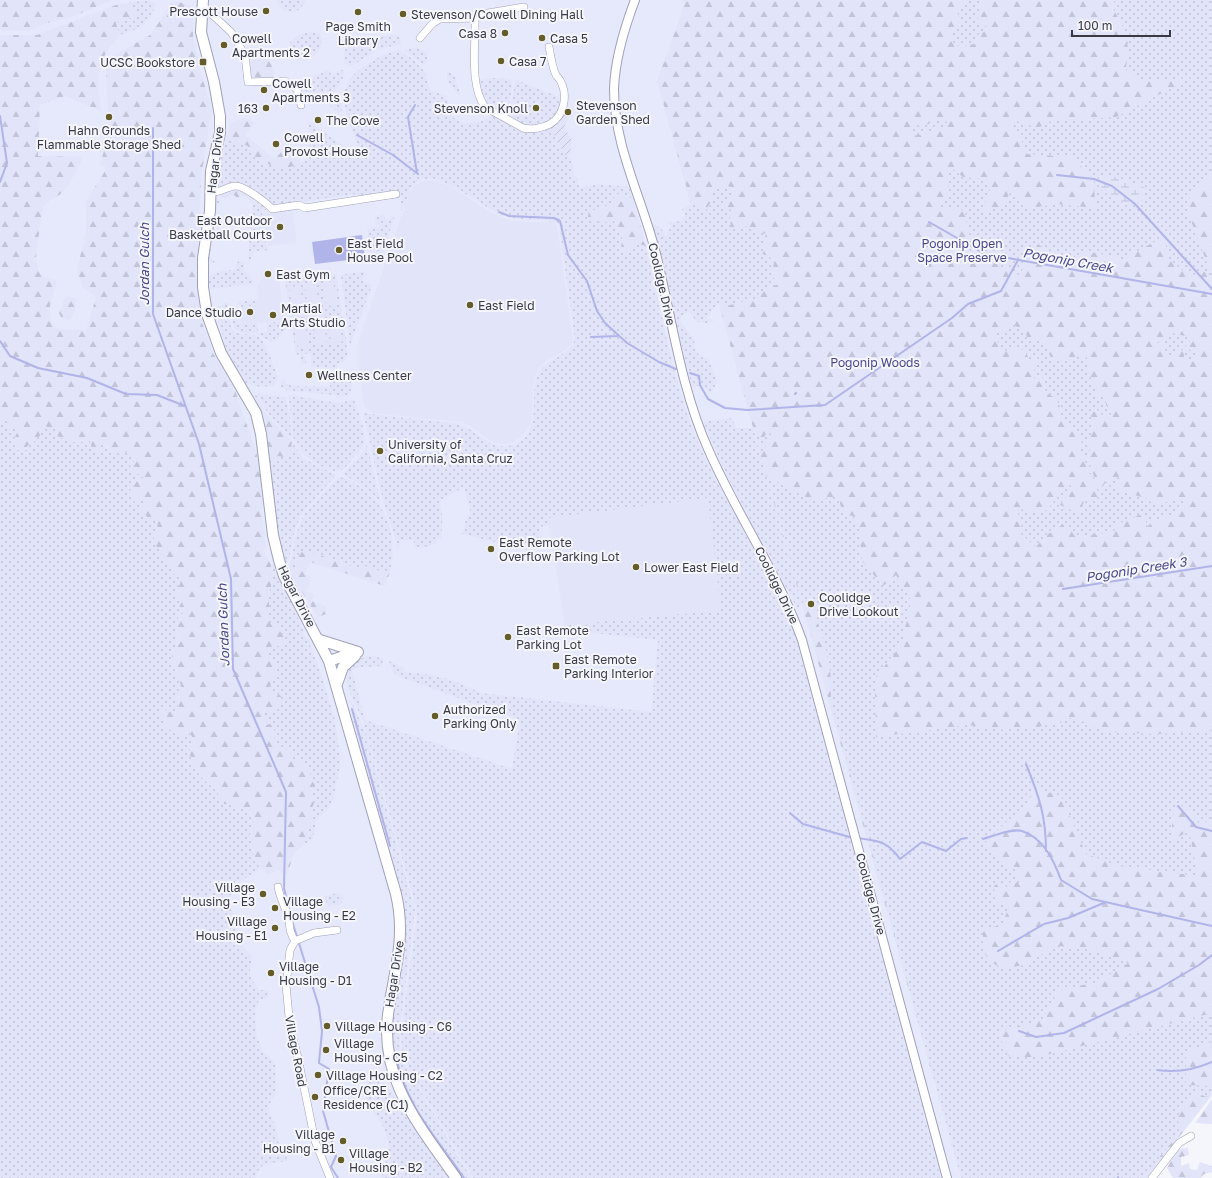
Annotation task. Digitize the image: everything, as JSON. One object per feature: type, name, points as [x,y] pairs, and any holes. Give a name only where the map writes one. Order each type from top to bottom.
[{"type":"main road","name":"Hagar Drive","points":[[204,4],[201,32],[214,82],[220,116],[220,133],[211,171],[211,192],[203,277],[204,297],[209,320],[221,353],[256,413],[261,434],[273,535],[279,560],[284,576],[320,640],[329,661],[337,684],[396,894],[400,916],[400,951],[387,1020],[388,1048],[392,1071],[407,1107],[456,1178]]},
{"type":"main road","points":[[320,640],[356,654]]},
{"type":"main road","points":[[329,661],[356,654]]},
{"type":"main road","points":[[337,684],[343,667],[356,654]]},
{"type":"street","name":"Coolidge Drive","points":[[635,0],[624,32],[615,72],[615,108],[620,140],[655,249],[693,413],[718,470],[776,579],[794,617],[802,640],[947,1178]]},
{"type":"street","points":[[204,4],[231,32],[245,55],[248,82],[284,81],[297,89],[301,105]]},
{"type":"street","points":[[420,38],[435,21],[475,18],[482,14],[524,7]]},
{"type":"street","points":[[475,18],[475,72],[482,102],[485,107],[523,128],[528,129],[546,126],[556,120],[562,109],[564,91],[561,81],[556,74],[549,47]]},
{"type":"street","points":[[211,192],[219,193],[234,186],[238,186],[257,197],[272,209],[299,205],[305,208],[396,194]]},
{"type":"street","points":[[278,887],[282,906],[289,920],[289,930],[295,942],[314,933],[337,930]]},
{"type":"street","name":"Village Road","points":[[295,942],[290,950],[286,985],[290,1027],[315,1141],[330,1178]]},
{"type":"street","points":[[1152,1178],[1179,1143],[1191,1136]]},
{"type":"shaded area","name":"University of California, Santa Cruz","points":[[0,0],[681,0],[684,6],[657,81],[961,1178],[0,1178]]},
{"type":"green space","points":[[0,0],[112,0],[72,17],[43,24],[34,30],[23,31],[0,30]]},
{"type":"green space","points":[[150,0],[155,4],[151,17],[147,22],[137,29],[120,35],[116,23],[135,16],[131,7],[127,3]]},
{"type":"green space","points":[[172,0],[193,6],[193,37],[199,66],[212,110],[201,178],[197,287],[201,320],[214,355],[235,390],[257,455],[265,502],[261,510],[266,545],[264,552],[271,565],[270,580],[272,582],[269,594],[269,622],[282,628],[281,633],[286,640],[283,645],[270,647],[268,653],[277,670],[269,688],[281,696],[277,712],[264,712],[264,715],[267,720],[266,725],[270,724],[274,727],[274,732],[276,735],[274,738],[276,740],[275,743],[289,752],[292,762],[296,762],[298,758],[309,769],[312,781],[315,785],[315,789],[312,793],[314,803],[311,810],[313,817],[305,838],[305,844],[294,853],[287,875],[278,870],[268,875],[258,864],[254,855],[255,840],[250,835],[254,820],[249,808],[239,809],[234,804],[224,804],[218,798],[218,790],[203,779],[191,764],[191,757],[188,753],[195,743],[190,733],[181,735],[164,727],[160,709],[173,712],[177,710],[179,706],[175,701],[181,685],[173,666],[172,651],[178,643],[176,630],[179,615],[183,614],[179,607],[182,602],[177,599],[176,591],[180,584],[179,576],[173,574],[168,562],[163,560],[161,554],[164,549],[157,548],[153,535],[158,526],[156,517],[149,519],[140,509],[144,502],[141,499],[134,502],[129,492],[139,478],[146,478],[144,475],[135,474],[130,465],[138,458],[128,455],[127,452],[121,455],[118,453],[113,454],[109,447],[101,444],[99,452],[93,453],[90,441],[73,442],[57,436],[55,429],[44,426],[39,428],[40,436],[34,439],[34,443],[27,446],[27,450],[16,450],[13,441],[19,429],[10,428],[6,420],[0,423],[0,35],[37,35],[116,5],[126,3],[135,9],[135,16],[116,23],[120,35],[106,54],[99,70],[98,78],[101,111],[65,96],[40,105],[38,156],[83,157],[75,174],[67,186],[61,193],[44,206],[42,211],[36,257],[39,272],[44,277],[57,281],[50,306],[53,324],[58,329],[79,329],[86,331],[96,297],[82,287],[77,269],[86,233],[86,201],[107,168],[100,165],[109,132],[106,71],[109,58],[150,35]]},
{"type":"green space","points":[[276,0],[305,0],[305,3],[296,12],[284,11]]},
{"type":"green space","name":"Pogonip Open Space Preserve","points":[[681,0],[1212,0],[1212,1095],[1147,1178],[961,1178],[719,304],[716,305],[706,319],[715,320],[708,324],[696,321],[689,311],[682,316],[680,321],[694,339],[695,348],[700,357],[708,358],[717,381],[712,393],[706,390],[702,385],[692,387],[652,224],[661,228],[666,237],[671,226],[667,223],[681,221],[685,215],[682,209],[691,205],[657,81],[684,6]]},
{"type":"green space","name":"Pogonip Woods","points":[[681,0],[963,0],[964,4],[957,12],[961,21],[950,32],[954,45],[963,46],[974,44],[979,34],[990,29],[977,20],[983,0],[1114,0],[1114,10],[1128,37],[1126,70],[1141,81],[1191,78],[1116,117],[1051,121],[1038,128],[1013,120],[1027,154],[1071,157],[1094,179],[1095,208],[1057,204],[1030,208],[1019,202],[1011,191],[999,206],[991,210],[980,212],[991,192],[984,179],[963,177],[949,166],[948,195],[936,208],[965,210],[970,251],[1019,275],[1038,244],[1061,262],[1087,251],[1122,259],[1164,237],[1169,260],[1190,276],[1203,271],[1212,278],[1212,730],[1159,734],[1109,732],[1070,718],[1058,724],[1046,725],[1031,729],[1022,727],[1006,730],[967,725],[876,737],[875,678],[902,644],[911,600],[896,575],[883,586],[862,561],[859,530],[853,516],[843,514],[838,496],[813,501],[767,476],[803,605],[812,604],[825,645],[830,670],[832,709],[961,1178],[709,269],[719,304],[723,303],[726,306],[746,301],[757,301],[757,295],[778,284],[772,275],[774,263],[769,256],[762,254],[766,234],[757,232],[748,226],[731,230],[730,214],[736,211],[734,208],[726,211],[723,205],[734,196],[730,186],[712,188],[713,198],[704,213],[699,209],[701,203],[691,205],[657,81],[684,6]],"holes":[[[935,120],[949,122],[944,129],[937,127],[925,134],[909,136],[912,133],[912,123],[923,127]],[[1013,325],[1025,330],[1027,338],[1041,341],[1050,348],[1050,356],[1053,360],[1058,358],[1061,362],[1072,360],[1081,354],[1081,361],[1084,361],[1087,356],[1092,383],[1099,398],[1106,395],[1106,405],[1113,414],[1108,415],[1105,412],[1100,417],[1102,412],[1100,410],[1090,413],[1093,428],[1087,442],[1090,444],[1089,462],[1099,491],[1106,482],[1113,481],[1119,476],[1122,480],[1112,488],[1148,499],[1153,504],[1186,499],[1173,514],[1165,518],[1155,519],[1147,527],[1145,515],[1139,515],[1123,523],[1118,519],[1114,532],[1083,536],[1074,535],[1068,526],[1062,524],[1056,531],[1047,534],[1036,547],[1021,534],[1018,513],[1023,508],[1032,513],[1047,510],[1065,487],[1077,483],[1087,471],[1090,473],[1079,447],[1082,441],[1080,435],[1059,418],[1061,409],[1056,398],[1046,393],[1042,376],[1032,378],[1038,358],[1030,361],[1025,351],[1018,348],[1007,351],[999,348],[996,329],[1006,332]],[[1172,333],[1194,338],[1185,346],[1196,354],[1191,361],[1182,360],[1186,352],[1180,349],[1170,360],[1164,353],[1166,346],[1157,343]],[[754,428],[762,440],[766,434],[774,433],[761,453]]]},
{"type":"green space","points":[[361,21],[362,28],[356,31],[348,29],[345,25]]},
{"type":"green space","points":[[310,32],[320,33],[322,42],[320,49],[316,55],[308,59],[295,59],[290,49],[290,42],[299,35]]},
{"type":"green space","points":[[397,35],[400,37],[401,44],[379,49],[377,46],[380,36]]},
{"type":"green space","points":[[354,36],[357,37],[363,44],[374,43],[371,54],[350,67],[344,62],[344,50],[350,46]]},
{"type":"green space","points":[[416,47],[427,53],[428,61],[423,65],[403,50]]},
{"type":"green space","points":[[399,50],[414,60],[425,72],[431,90],[446,96],[451,114],[460,122],[478,122],[494,114],[517,128],[550,126],[565,156],[569,156],[573,164],[573,175],[578,179],[578,185],[581,188],[598,184],[629,187],[633,199],[618,194],[614,198],[612,204],[597,210],[589,210],[595,218],[602,223],[613,220],[623,233],[621,249],[626,252],[632,250],[634,243],[646,246],[674,369],[697,440],[721,490],[786,612],[796,638],[941,1178],[473,1178],[406,1064],[402,1049],[401,1033],[417,915],[416,907],[363,721],[351,696],[347,682],[346,668],[363,657],[372,656],[383,659],[382,666],[380,668],[379,666],[362,667],[352,670],[365,720],[512,769],[520,720],[397,676],[392,671],[389,661],[404,668],[404,672],[432,675],[452,680],[481,693],[651,712],[658,640],[565,630],[565,625],[721,610],[549,518],[549,525],[539,527],[541,538],[540,542],[532,544],[533,546],[528,550],[462,534],[467,516],[471,514],[464,487],[439,501],[442,515],[442,530],[441,539],[437,539],[436,544],[421,548],[415,547],[414,540],[400,540],[399,549],[397,549],[396,540],[383,500],[363,413],[458,424],[498,446],[514,445],[525,438],[533,422],[534,392],[538,374],[546,364],[568,350],[575,339],[559,224],[550,221],[508,217],[502,215],[453,187],[434,179],[419,180],[415,183],[401,211],[401,199],[398,190],[360,197],[354,194],[275,206],[242,184],[217,189],[216,177],[225,140],[233,135],[249,147],[252,154],[257,159],[273,166],[282,167],[305,161],[311,136],[307,121],[348,148],[359,148],[346,113],[344,102],[348,82],[356,73],[371,62],[379,57]]},
{"type":"green space","points":[[256,57],[267,57],[275,72],[273,78],[262,79],[251,75],[249,62]]},
{"type":"green space","points":[[329,70],[330,72],[334,72],[312,86],[306,88],[314,76]]},
{"type":"green space","points":[[342,70],[344,71],[344,75],[340,84],[324,102],[313,103],[305,99],[303,93],[304,90],[311,88],[324,78]]},
{"type":"green space","points":[[447,70],[455,77],[461,97],[447,81]]},
{"type":"green space","points":[[491,78],[510,79],[512,82],[508,107],[503,114],[488,104],[484,98],[479,80]]},
{"type":"green space","points":[[516,80],[562,98],[560,112],[546,124],[523,126],[508,116]]},
{"type":"green space","points":[[340,95],[342,110],[339,113],[330,106]]},
{"type":"green space","points":[[564,114],[570,116],[564,127],[572,140],[570,155],[565,156],[550,126]]},
{"type":"green space","points":[[240,119],[250,120],[254,123],[245,135],[275,159],[284,149],[303,163],[299,166],[292,166],[289,169],[277,169],[253,155],[249,147],[242,143],[236,143],[233,139],[233,135],[225,140],[230,124]]},
{"type":"green space","points":[[1211,173],[1212,269],[1209,268],[1188,213],[1190,194],[1200,186]]},
{"type":"green space","points":[[1113,176],[1146,188],[1143,200],[1130,207],[1101,190],[1095,179]]},
{"type":"green space","name":"East Field","points":[[426,180],[436,181],[446,185],[501,217],[520,222],[554,222],[557,226],[573,340],[566,349],[550,358],[537,371],[534,379],[529,425],[525,433],[511,443],[503,444],[493,441],[461,422],[373,413],[364,406],[358,359],[359,341],[409,194],[415,185]]},
{"type":"green space","points":[[235,188],[255,198],[252,204],[247,197],[240,195],[238,199],[234,195],[220,199],[219,195]]},
{"type":"green space","points":[[618,194],[633,199],[646,246],[635,243],[632,250],[626,252],[621,249],[623,233],[614,220],[602,223],[588,217],[589,210],[597,210],[612,204],[614,198]]},
{"type":"green space","points":[[218,198],[221,204],[217,204],[210,259],[215,260],[214,263],[209,262],[208,258],[215,202]]},
{"type":"green space","points":[[256,200],[266,207],[266,210],[262,211],[266,245],[268,250],[253,252],[247,270],[253,203]]},
{"type":"green space","name":"East Outdoor Basketball Courts","points":[[292,209],[297,242],[268,246],[262,213]]},
{"type":"green space","points":[[385,214],[385,219],[389,220],[392,216],[394,218],[380,262],[372,264],[367,229],[379,227],[379,225],[376,225],[375,217]]},
{"type":"green space","points":[[238,261],[245,262],[244,270],[255,283],[211,289],[208,280],[209,276],[220,271],[235,270]]},
{"type":"green space","points":[[365,271],[362,281],[372,285],[350,345],[341,275]]},
{"type":"green space","points":[[336,274],[348,355],[343,363],[337,364],[337,368],[311,367],[311,353],[304,354],[306,364],[301,364],[301,354],[296,355],[285,281]]},
{"type":"green space","points":[[279,278],[282,302],[287,310],[283,320],[243,325],[238,317],[242,307],[259,305],[257,284],[260,283],[260,280]]},
{"type":"green space","points":[[333,281],[337,305],[326,306],[323,283]]},
{"type":"green space","points":[[316,284],[319,307],[308,309],[305,285]]},
{"type":"green space","points":[[300,286],[304,309],[293,311],[289,287]]},
{"type":"green space","points":[[66,295],[77,299],[73,317],[69,320],[62,319],[59,313]]},
{"type":"green space","points":[[258,299],[259,305],[242,307],[238,302]]},
{"type":"green space","points":[[222,303],[228,303],[229,305],[230,324],[233,331],[240,334],[256,335],[262,340],[278,377],[278,380],[273,386],[260,387],[246,383],[227,351],[215,308],[222,305]]},
{"type":"green space","points":[[232,307],[235,310],[233,313],[242,325],[257,323],[258,334],[267,332],[267,323],[284,321],[285,330],[277,340],[272,342],[255,333],[243,333],[235,329],[233,324]]},
{"type":"green space","points":[[339,319],[342,342],[331,343],[328,321]]},
{"type":"green space","points":[[323,321],[327,344],[316,346],[313,323]]},
{"type":"green space","points":[[305,323],[308,347],[298,348],[295,325]]},
{"type":"green space","points":[[329,371],[337,371],[337,375],[350,377],[352,385],[350,394],[343,396],[287,390],[281,387],[281,382],[285,379],[285,383],[292,386],[330,387]]},
{"type":"green space","points":[[258,394],[285,397],[289,412],[292,439],[267,412]]},
{"type":"green space","points":[[255,395],[258,397],[266,414],[292,441],[290,455],[283,457],[278,456],[274,459],[267,452]]},
{"type":"green space","points":[[288,395],[338,403],[354,400],[363,426],[364,442],[360,451],[344,468],[336,471],[324,468],[311,460],[300,450],[293,436]]},
{"type":"green space","points":[[732,418],[736,428],[753,428],[802,605],[797,608],[726,474],[703,421]]},
{"type":"green space","points":[[6,419],[20,429],[27,446],[34,439],[39,428],[44,426],[55,429],[57,436],[73,442],[90,441],[118,453],[127,452],[138,458],[147,478],[141,499],[156,517],[168,562],[173,574],[179,575],[180,584],[176,591],[182,602],[183,614],[179,615],[176,630],[181,685],[178,692],[177,710],[172,712],[165,709],[190,733],[195,743],[188,753],[191,757],[191,764],[203,779],[239,809],[249,808],[251,816],[254,820],[250,835],[255,840],[252,850],[260,869],[242,880],[229,899],[240,945],[252,957],[250,971],[251,978],[260,990],[267,990],[270,994],[266,999],[259,999],[255,1013],[257,1037],[264,1053],[275,1062],[276,1094],[271,1100],[269,1110],[277,1131],[278,1142],[285,1146],[287,1161],[264,1164],[257,1172],[256,1178],[0,1178],[0,423]]},
{"type":"green space","points":[[292,441],[303,458],[336,475],[301,515],[295,530],[288,563],[286,565],[278,541],[267,452],[283,457],[289,455]]},
{"type":"green space","points":[[367,445],[380,501],[356,482],[343,474],[363,453]]},
{"type":"green space","points":[[1090,473],[1099,495],[1095,501],[1085,500],[1078,513],[1060,505],[1072,489]]},
{"type":"green space","points":[[339,477],[350,480],[367,491],[383,511],[392,536],[392,561],[389,574],[362,570],[317,554],[300,552],[294,572],[289,571],[296,534],[304,514]]},
{"type":"green space","name":"Lower East Field","points":[[708,498],[721,610],[565,625],[548,518]]},
{"type":"green space","points":[[300,552],[317,554],[361,570],[365,566],[389,574],[385,586],[310,562],[305,574],[311,577],[308,592],[314,595],[312,601],[326,606],[326,614],[318,617],[291,575],[294,572]]},
{"type":"green space","points":[[275,564],[280,578],[294,603],[292,604],[303,629],[303,634],[310,641],[310,645],[322,677],[335,720],[341,764],[333,799],[329,808],[316,821],[313,839],[305,844],[305,838],[313,817],[311,810],[314,802],[312,793],[315,785],[312,782],[309,769],[299,758],[296,762],[292,762],[289,752],[275,743],[274,738],[276,735],[264,719],[264,712],[277,712],[277,693],[269,688],[277,670],[268,653],[270,647],[283,645],[275,625],[269,623],[269,594],[272,582],[270,580],[271,565]]},
{"type":"green space","points":[[350,698],[365,731],[415,910],[399,1033],[401,1053],[406,1066],[471,1178],[462,1178],[420,1117],[400,1076],[394,1054],[392,1030],[394,1003],[405,944],[406,920],[399,883],[353,720],[355,719]]},
{"type":"green space","points":[[1035,788],[1061,796],[1086,854],[1118,866],[1198,876],[1189,831],[1173,840],[1172,825],[1174,810],[1182,806],[1192,814],[1200,825],[1212,818],[1212,1013],[1038,1057],[1009,1057],[997,1032],[1042,1020],[1059,990],[1098,982],[1128,963],[1081,947],[1075,950],[1061,946],[1035,957],[1029,964],[1002,969],[987,959],[983,944],[983,930],[1003,924],[1009,905],[1000,904],[995,901],[994,886],[999,883],[1005,885],[1007,888],[1011,881],[1019,883],[1016,872],[1019,869],[1009,868],[1003,865],[996,857],[996,850],[993,851],[985,843],[1005,823],[1023,809]]},
{"type":"green space","points":[[337,893],[344,897],[340,905],[330,905],[328,907],[324,896]]},
{"type":"green space","points":[[1212,1042],[1212,1086],[1186,1085],[1186,1052]]},
{"type":"green space","points":[[377,1071],[380,1071],[382,1082],[388,1085],[396,1101],[449,1178],[381,1178],[389,1147],[388,1141],[383,1127],[368,1104],[365,1088],[369,1080]]},
{"type":"green space","points":[[1212,1090],[1212,1095],[1147,1178],[1142,1178],[1183,1129],[1177,1120],[1182,1104],[1198,1093],[1206,1097]]},
{"type":"green space","points":[[1212,1099],[1212,1124],[1195,1123]]},
{"type":"green space","points":[[1188,1148],[1189,1155],[1181,1157],[1181,1166],[1189,1163],[1190,1169],[1197,1170],[1200,1162],[1212,1166],[1212,1172],[1204,1174],[1200,1178],[1173,1178],[1167,1168],[1177,1149]]},
{"type":"water","name":"East Field House Pool","points":[[362,235],[365,258],[315,264],[312,242]]},
{"type":"waterway","points":[[415,105],[408,117],[417,173]]},
{"type":"waterway","points":[[0,116],[7,163],[0,182]]},
{"type":"waterway","name":"Jordan Gulch","points":[[153,128],[153,314],[199,444],[231,579],[233,669],[286,792],[284,888],[289,909]]},
{"type":"waterway","points":[[357,135],[393,155],[418,174]]},
{"type":"waterway","points":[[1057,175],[1094,179],[1112,186],[1135,204],[1212,289]]},
{"type":"waterway","points":[[499,212],[509,216],[554,218],[560,221],[568,255],[587,281],[597,311],[605,323],[627,343],[659,362],[676,369]]},
{"type":"waterway","name":"Pogonip Creek","points":[[929,222],[985,254],[1212,294]]},
{"type":"waterway","points":[[690,373],[699,376],[700,385],[708,399],[725,408],[747,410],[825,405],[952,318],[968,304],[1001,291],[1018,260]]},
{"type":"waterway","points":[[591,337],[617,336]]},
{"type":"waterway","points":[[0,341],[10,356],[38,368],[87,378],[126,394],[157,395],[185,406]]},
{"type":"waterway","name":"Pogonip Creek 3","points":[[1063,589],[1212,566]]},
{"type":"waterway","points":[[352,709],[390,846]]},
{"type":"waterway","points":[[1026,764],[1041,806],[1045,827],[1046,851]]},
{"type":"waterway","points":[[1178,806],[1196,827],[1212,831]]},
{"type":"waterway","points":[[790,813],[803,824],[853,838]]},
{"type":"waterway","points":[[983,839],[1008,831],[1018,830],[1030,834],[1047,851],[1061,880],[1092,899],[1212,926]]},
{"type":"waterway","points":[[857,838],[882,843],[891,849],[900,859],[922,842],[946,851],[961,839],[967,838]]},
{"type":"waterway","points":[[998,951],[1044,924],[1068,918],[1106,902]]},
{"type":"waterway","name":"Jordan Gulch","points":[[292,921],[319,1007],[322,1031],[319,1063],[329,1069],[323,1111],[336,1156],[331,1167],[338,1178]]},
{"type":"waterway","points":[[1019,1031],[1036,1037],[1064,1033],[1158,989],[1199,965],[1212,955]]},
{"type":"waterway","points":[[396,1055],[406,1089],[414,1105],[433,1135],[464,1178]]},
{"type":"waterway","points":[[1157,1070],[1185,1070],[1212,1062]]},
{"type":"place","name":"Prescott House","points":[[266,11]]},
{"type":"place","name":"Page Smith Library","points":[[358,12]]},
{"type":"place","name":"Stevenson/Cowell Dining Hall","points":[[403,14]]},
{"type":"place","name":"Casa 8","points":[[505,33]]},
{"type":"place","name":"Casa 5","points":[[542,38]]},
{"type":"place","name":"Cowell Apartments 2","points":[[224,45]]},
{"type":"place","name":"Casa 7","points":[[501,61]]},
{"type":"place","name":"UCSC Bookstore","points":[[203,62]]},
{"type":"place","name":"Cowell Apartments 3","points":[[264,90]]},
{"type":"place","name":"163","points":[[266,108]]},
{"type":"place","name":"Stevenson Knoll","points":[[536,108]]},
{"type":"place","name":"Stevenson Garden Shed","points":[[568,112]]},
{"type":"place","name":"Hahn Grounds Flammable Storage Shed","points":[[109,117]]},
{"type":"place","name":"The Cove","points":[[318,120]]},
{"type":"place","name":"Cowell Provost House","points":[[276,144]]},
{"type":"place","name":"East Outdoor Basketball Courts","points":[[280,227]]},
{"type":"place","name":"East Field House Pool","points":[[339,250]]},
{"type":"place","name":"East Gym","points":[[268,274]]},
{"type":"place","name":"East Field","points":[[470,305]]},
{"type":"place","name":"Dance Studio","points":[[250,312]]},
{"type":"place","name":"Martial Arts Studio","points":[[273,315]]},
{"type":"place","name":"Wellness Center","points":[[309,375]]},
{"type":"place","name":"University of California, Santa Cruz","points":[[380,451]]},
{"type":"place","name":"East Remote Overflow Parking Lot","points":[[491,549]]},
{"type":"place","name":"Lower East Field","points":[[636,567]]},
{"type":"place","name":"Coolidge Drive Lookout","points":[[811,604]]},
{"type":"place","name":"East Remote Parking Lot","points":[[508,637]]},
{"type":"place","name":"East Remote Parking Interior","points":[[556,666]]},
{"type":"place","name":"Authorized Parking Only","points":[[435,716]]},
{"type":"place","name":"Village Housing - E3","points":[[263,894]]},
{"type":"place","name":"Village Housing - E2","points":[[275,908]]},
{"type":"place","name":"Village Housing - E1","points":[[275,928]]},
{"type":"place","name":"Village Housing - D1","points":[[271,973]]},
{"type":"place","name":"Village Housing - C6","points":[[327,1026]]},
{"type":"place","name":"Village Housing - C5","points":[[326,1050]]},
{"type":"place","name":"Village Housing - C2","points":[[318,1075]]},
{"type":"place","name":"Office/CRE Residence (C1)","points":[[315,1097]]},
{"type":"place","name":"Village Housing - B1","points":[[343,1141]]},
{"type":"place","name":"Village Housing - B2","points":[[341,1160]]}]
